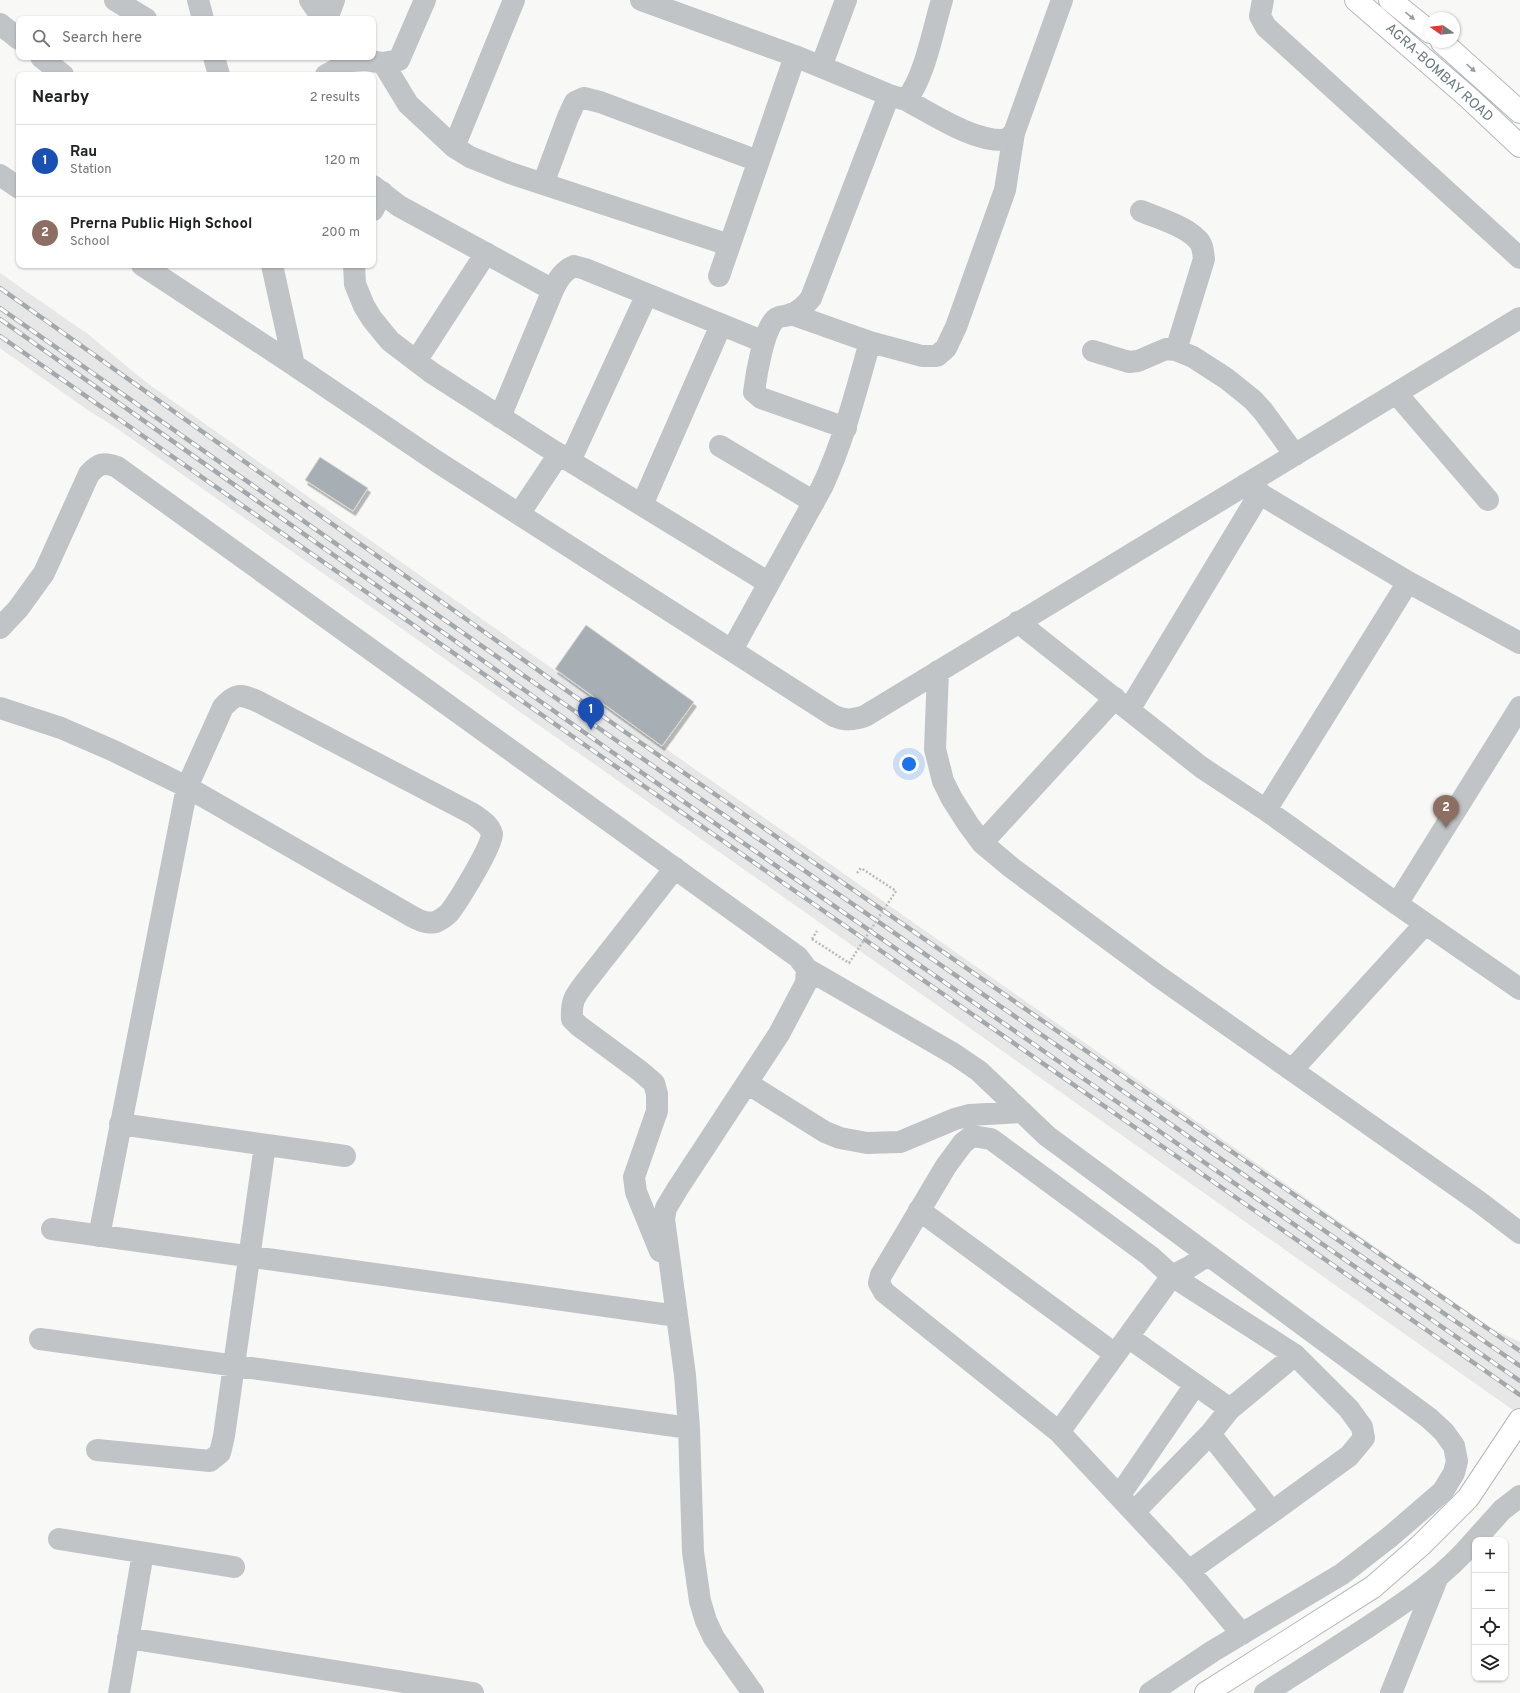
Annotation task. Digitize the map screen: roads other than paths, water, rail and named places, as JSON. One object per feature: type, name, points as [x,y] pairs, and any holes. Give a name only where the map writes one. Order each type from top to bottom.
[{"type":"main road","name":"AGRA-BOMBAY ROAD","points":[[1356,0],[1469,98],[1520,146]]},
{"type":"main road","name":"AGRA-BOMBAY ROAD","points":[[1390,0],[1424,27]]},
{"type":"main road","name":"AGRA-BOMBAY ROAD","points":[[1449,48],[1520,112]]},
{"type":"main road","points":[[1206,1693],[1379,1582],[1420,1545],[1468,1498],[1520,1420]]},
{"type":"street","points":[[116,0],[141,16]]},
{"type":"street","points":[[198,0],[202,16]]},
{"type":"street","points":[[310,0],[321,16]]},
{"type":"street","points":[[328,16],[334,0]]},
{"type":"street","points":[[365,60],[383,63],[399,60],[425,0]]},
{"type":"street","points":[[454,147],[514,0]]},
{"type":"street","points":[[641,0],[795,56],[897,98],[962,130],[994,141],[1006,140],[1014,133]]},
{"type":"street","points":[[821,67],[846,0]]},
{"type":"street","points":[[846,428],[761,398],[754,392],[764,342],[770,324],[777,318],[791,314],[803,308],[811,298],[897,98],[913,92],[922,68],[942,0]]},
{"type":"street","points":[[791,314],[870,342],[922,356],[937,356],[946,348],[956,327],[1004,190],[1014,133],[1062,0]]},
{"type":"street","points":[[1263,0],[1260,16],[1266,27],[1520,258]]},
{"type":"street","points":[[0,24],[16,37]]},
{"type":"street","points":[[719,276],[795,56]]},
{"type":"street","points":[[45,60],[59,72]]},
{"type":"street","points":[[330,72],[348,60]]},
{"type":"street","points":[[383,63],[408,104],[454,147],[470,157],[543,184],[729,245]]},
{"type":"street","points":[[543,184],[572,107],[575,102],[584,98],[600,102],[758,161]]},
{"type":"street","points":[[0,175],[16,186]]},
{"type":"street","points":[[376,196],[399,206],[553,290]]},
{"type":"street","points":[[1141,211],[1184,230],[1198,239],[1203,248],[1204,259],[1176,350]]},
{"type":"street","points":[[416,361],[486,253]]},
{"type":"street","points":[[500,417],[559,277],[566,270],[574,266],[585,268],[764,342]]},
{"type":"street","points":[[147,268],[519,514],[834,716],[843,720],[852,720],[865,716],[1018,622],[1252,489],[1295,455],[1520,318]]},
{"type":"street","points":[[273,268],[294,364]]},
{"type":"street","points":[[354,268],[355,284],[364,306],[390,341],[416,361],[432,373],[564,458],[769,583]]},
{"type":"street","points":[[519,514],[564,458],[647,294]]},
{"type":"street","points":[[642,505],[721,325]]},
{"type":"street","points":[[732,650],[814,502],[832,466],[846,428],[870,342]]},
{"type":"street","points":[[1093,351],[1129,362],[1138,361],[1166,349],[1176,350],[1193,357],[1227,379],[1253,400],[1263,411],[1295,455]]},
{"type":"street","points":[[1396,393],[1488,500]]},
{"type":"street","points":[[720,446],[814,502]]},
{"type":"street","points":[[0,628],[18,610],[44,573],[89,474],[96,466],[108,464],[117,467],[798,957],[808,969],[960,1058],[979,1071],[1020,1112],[1047,1136],[1429,1418],[1454,1446],[1457,1461],[1454,1474],[1442,1490],[1391,1536],[1342,1574],[1242,1634],[1150,1693]]},
{"type":"street","points":[[1252,489],[1408,582],[1520,642]]},
{"type":"street","points":[[982,843],[1122,704],[1252,489]]},
{"type":"street","points":[[1266,810],[1408,582]]},
{"type":"street","points":[[1018,622],[1202,767],[1266,810],[1425,924],[1520,989]]},
{"type":"street","points":[[938,671],[935,749],[943,781],[952,799],[982,843],[1012,868],[1158,976],[1478,1201],[1520,1234]]},
{"type":"street","points":[[0,708],[61,728],[114,751],[187,787],[413,918],[426,923],[437,921],[448,913],[489,847],[492,834],[486,823],[473,814],[257,701],[242,696],[232,697],[223,707],[187,787],[99,1236]]},
{"type":"street","points":[[1397,904],[1520,707]]},
{"type":"street","points":[[671,1279],[636,1192],[634,1177],[657,1111],[657,1094],[654,1084],[640,1071],[579,1026],[572,1019],[571,1007],[575,996],[675,868]]},
{"type":"street","points":[[1292,1070],[1425,924]]},
{"type":"street","points":[[753,1693],[714,1638],[706,1621],[700,1601],[693,1552],[689,1428],[677,1316],[664,1219],[666,1208],[779,1034],[801,995],[806,983],[808,969]]},
{"type":"street","points":[[747,1083],[825,1132],[840,1138],[867,1143],[900,1142],[954,1119],[970,1115],[1020,1112]]},
{"type":"street","points":[[120,1124],[345,1156]]},
{"type":"street","points":[[1189,1571],[1349,1456],[1364,1438],[1362,1427],[1349,1409],[1295,1355],[1172,1276],[1150,1256],[991,1139],[972,1136],[963,1143],[946,1166],[881,1275],[879,1283],[884,1292],[1059,1432],[1189,1571],[1242,1634]]},
{"type":"street","points":[[96,1450],[210,1461],[220,1453],[223,1442],[265,1145]]},
{"type":"street","points":[[919,1210],[1115,1354]]},
{"type":"street","points":[[52,1229],[677,1316]]},
{"type":"street","points":[[1059,1432],[1172,1276],[1208,1255]]},
{"type":"street","points":[[1128,1337],[1230,1409]]},
{"type":"street","points":[[40,1339],[689,1428]]},
{"type":"street","points":[[1134,1512],[1210,1434],[1230,1409],[1295,1355]]},
{"type":"street","points":[[1119,1496],[1195,1385]]},
{"type":"street","points":[[1210,1434],[1272,1512]]},
{"type":"street","points":[[1478,1537],[1502,1510],[1520,1496]]},
{"type":"street","points":[[59,1539],[234,1567]]},
{"type":"street","points":[[1265,1693],[1311,1665],[1415,1596],[1452,1565],[1472,1543]]},
{"type":"street","points":[[119,1693],[143,1553]]},
{"type":"street","points":[[1392,1693],[1438,1576]]},
{"type":"street","points":[[128,1638],[473,1693]]},
{"type":"railway","points":[[0,288],[625,732],[1520,1351]]},
{"type":"railway","points":[[0,308],[620,743],[1520,1366]]},
{"type":"railway","points":[[0,319],[612,752],[1520,1381]]},
{"type":"railway","points":[[0,336],[605,759],[1520,1395]]},
{"type":"place","name":"Rau","points":[[591,730]]},
{"type":"place","name":"Prerna Public High School","points":[[1446,828]]}]
